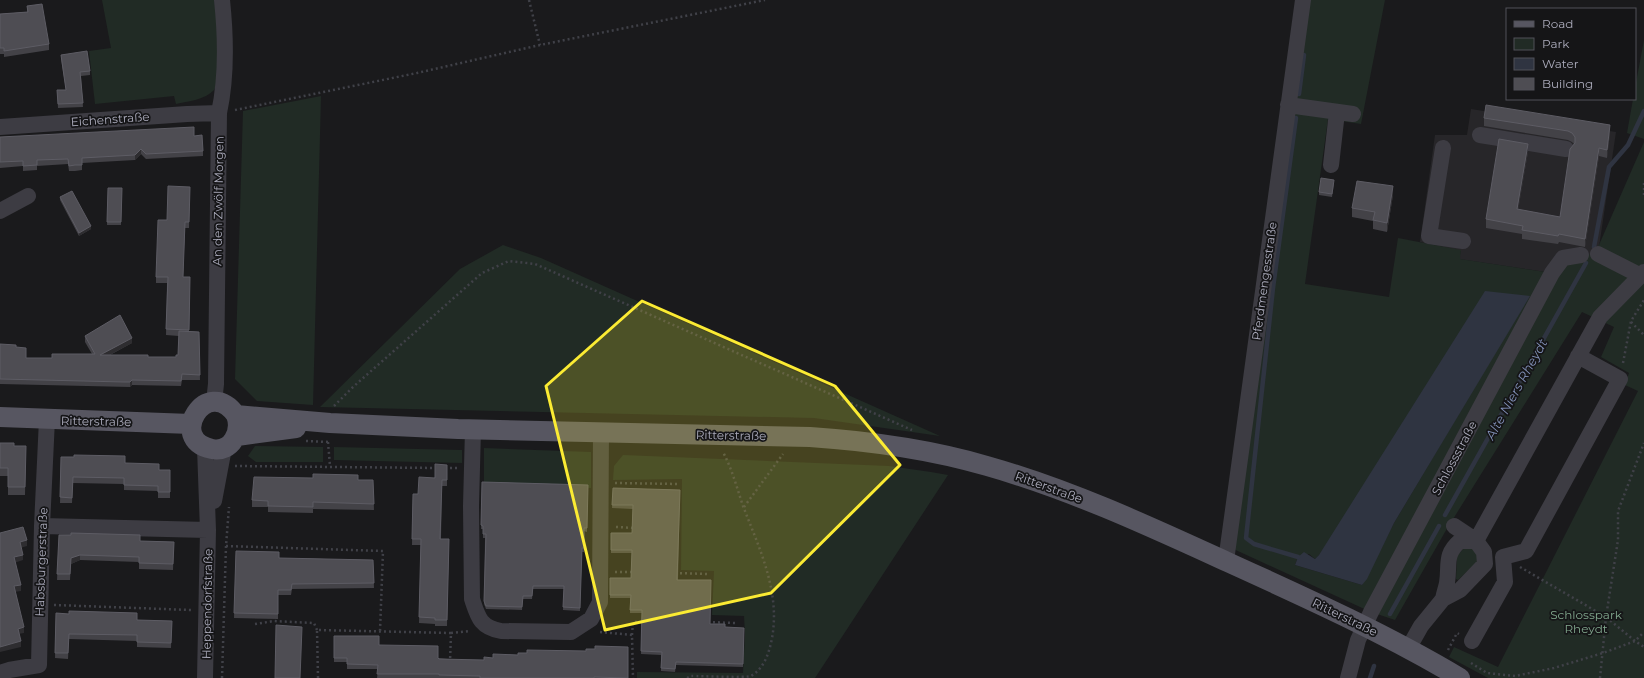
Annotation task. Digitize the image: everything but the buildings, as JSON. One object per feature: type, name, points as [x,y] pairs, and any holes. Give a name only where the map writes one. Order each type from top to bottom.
[{"type":"main road","points":[[214,402],[227,405],[236,415],[239,428],[226,448],[197,442],[192,434],[191,424],[193,415],[198,408],[206,404],[214,402]]},
{"type":"main road","name":"Ritterstraße","points":[[236,415],[473,429],[601,431],[841,439],[897,446],[933,453],[986,466],[1034,481],[1121,514],[1226,561],[1362,633],[1464,670]]},
{"type":"main road","name":"Ritterstraße","points":[[0,417],[47,420],[191,424]]},
{"type":"main road","name":"Ritterstraße","points":[[226,448],[332,421]]},
{"type":"street","name":"An den Zwölf Morgen","points":[[214,402],[216,384],[219,113],[223,93],[225,31],[222,0]]},
{"type":"street","name":"Pferdmengesstraße","points":[[1226,561],[1303,0]]},
{"type":"street","points":[[1288,105],[1345,113],[1331,165]]},
{"type":"street","name":"Eichenstraße","points":[[0,126],[219,113]]},
{"type":"street","points":[[1480,135],[1566,149]]},
{"type":"street","points":[[1443,148],[1429,236],[1463,241]]},
{"type":"street","points":[[0,211],[28,196]]},
{"type":"street","points":[[1476,541],[1600,317],[1643,274],[1598,254]]},
{"type":"street","name":"Schlossstraße","points":[[1348,678],[1362,633],[1429,512],[1552,273],[1563,258],[1581,255]]},
{"type":"street","points":[[1454,526],[1503,557],[1526,551],[1620,379],[1578,356]]},
{"type":"street","name":"Habsburgerstraße","points":[[0,673],[39,665],[42,526],[47,420]]},
{"type":"street","points":[[473,429],[471,506],[472,599],[482,624],[491,629],[501,631],[571,632],[591,619],[596,610],[600,602],[601,431]]},
{"type":"street","name":"Heppendorfstraße","points":[[206,678],[208,530],[226,448]]},
{"type":"street","points":[[42,526],[208,530]]},
{"type":"street","points":[[1443,599],[1447,582],[1448,562],[1452,548],[1460,541],[1476,541]]},
{"type":"street","points":[[1408,649],[1421,626],[1443,599],[1460,590],[1485,564],[1484,552],[1476,541]]},
{"type":"street","points":[[1472,641],[1505,582],[1503,557]]},
{"type":"path","points":[[529,0],[540,45]]},
{"type":"path","points":[[219,113],[417,73],[540,45],[765,0]]},
{"type":"path","points":[[1644,183],[1644,195]]},
{"type":"path","points":[[305,441],[332,421],[353,387],[482,273],[509,261],[535,264],[918,432]]},
{"type":"path","points":[[1620,379],[1631,321],[1644,300]]},
{"type":"path","points":[[1631,321],[1644,335]]},
{"type":"path","points":[[332,421],[336,442]]},
{"type":"path","points":[[330,466],[332,421]]},
{"type":"path","points":[[1600,678],[1606,617],[1618,540],[1618,511],[1644,444]]},
{"type":"path","points":[[226,448],[232,466],[464,468]]},
{"type":"path","points":[[687,678],[691,676],[750,678],[759,671],[768,654],[774,630],[773,600],[769,576],[762,552],[723,452],[730,452]]},
{"type":"path","points":[[776,453],[791,454]]},
{"type":"path","points":[[744,507],[783,454]]},
{"type":"path","points":[[610,483],[679,484]]},
{"type":"path","points":[[222,678],[226,546],[230,502]]},
{"type":"path","points":[[609,527],[640,528]]},
{"type":"path","points":[[226,546],[382,551],[380,631]]},
{"type":"path","points":[[257,552],[258,547]]},
{"type":"path","points":[[1503,557],[1606,617],[1634,641],[1644,647]]},
{"type":"path","points":[[608,572],[639,573]]},
{"type":"path","points":[[670,573],[709,574]]},
{"type":"path","points":[[40,604],[208,611]]},
{"type":"path","points":[[255,624],[274,621],[314,623],[317,630],[318,678]]},
{"type":"path","points":[[633,678],[633,622],[648,622]]},
{"type":"path","points":[[703,622],[735,623]]},
{"type":"path","points":[[317,630],[451,633],[475,631]]},
{"type":"path","points":[[600,632],[632,635]]},
{"type":"path","points":[[1464,670],[1516,676],[1554,668],[1603,653],[1634,641],[1644,632]]},
{"type":"path","points":[[450,663],[451,633]]},
{"type":"path","points":[[1444,648],[1454,654]]},
{"type":"highlighted area","points":[[642,301],[835,386],[900,465],[771,593],[605,630],[546,386]]},
{"type":"shaded area","points":[[1471,109],[1616,132],[1598,254],[1552,273],[1459,259],[1461,251],[1420,242],[1435,135],[1467,135]]},
{"type":"green space","points":[[102,0],[216,0],[219,61],[217,84],[214,90],[201,98],[176,104],[174,96],[95,104],[89,51],[111,48]]},
{"type":"green space","name":"Schlosspark Rheydt","points":[[1303,0],[1385,0],[1361,124],[1328,119],[1305,284],[1389,297],[1398,238],[1461,250],[1460,259],[1552,273],[1581,255],[1595,254],[1644,142],[1644,678],[1488,678],[1449,657],[1454,647],[1498,667],[1638,391],[1625,385],[1629,373],[1601,357],[1614,327],[1582,312],[1445,532],[1395,620],[1371,612],[1227,546]],"holes":[[[1529,296],[1394,523],[1362,585],[1295,565],[1298,557],[1309,554],[1315,559],[1319,555]]]},
{"type":"green space","points":[[1644,40],[1644,139],[1627,133],[1633,100],[1636,100],[1636,83]]},
{"type":"green space","points":[[321,96],[313,405],[257,401],[235,379],[243,111]]},
{"type":"green space","points":[[503,245],[541,258],[940,436],[814,418],[320,407],[460,269]]},
{"type":"green space","points":[[255,446],[323,447],[323,462],[256,462],[248,456]]},
{"type":"green space","points":[[334,447],[462,450],[462,463],[334,460]]},
{"type":"green space","points":[[484,448],[591,452],[591,488],[484,485]]},
{"type":"green space","points":[[623,455],[889,466],[948,475],[815,678],[637,678],[637,672],[743,673],[745,634],[744,616],[712,615],[714,571],[681,570],[682,479],[613,480],[614,466]]},
{"type":"green space","points":[[1464,548],[1474,549],[1477,553],[1478,561],[1458,580],[1456,579],[1457,556]]},
{"type":"water","points":[[1485,291],[1530,296],[1394,523],[1367,579],[1362,585],[1295,565],[1298,557],[1304,552],[1315,559],[1319,555]]},
{"type":"waterway","points":[[1299,94],[1304,55]]},
{"type":"waterway","name":"Alte Niers Rheydt","points":[[1594,247],[1609,167],[1628,145],[1644,111]]},
{"type":"waterway","points":[[1296,118],[1273,288],[1246,538],[1254,544],[1298,557]]},
{"type":"waterway","name":"Alte Niers Rheydt","points":[[1445,515],[1586,263]]},
{"type":"waterway","name":"Alte Niers Rheydt","points":[[1390,614],[1439,526]]},
{"type":"waterway","name":"Alte Niers Rheydt","points":[[1370,678],[1374,666]]}]
